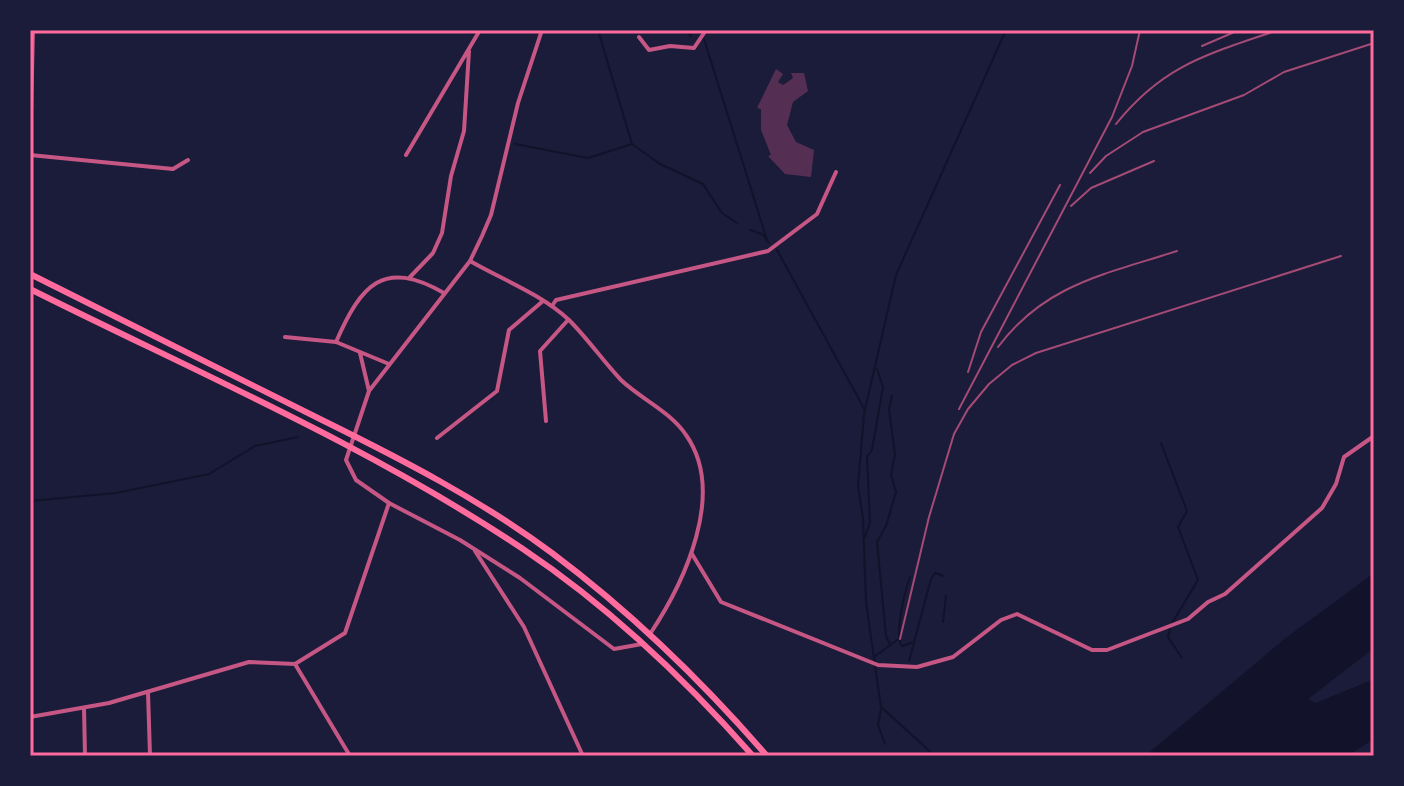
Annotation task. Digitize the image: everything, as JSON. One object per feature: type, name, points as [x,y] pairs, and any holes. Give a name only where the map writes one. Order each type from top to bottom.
[{"type":"main road","points":[[30,274],[375,445],[553,553],[650,634],[729,712],[767,756]]},
{"type":"main road","points":[[30,289],[369,457],[544,564],[642,644],[720,719],[753,756]]},
{"type":"main road","points":[[378,462],[384,450]]},
{"type":"main road","points":[[544,564],[553,553]]},
{"type":"main road","points":[[720,719],[729,712]]},
{"type":"street","points":[[33,30],[30,155],[173,169],[188,160]]},
{"type":"street","points":[[406,155],[480,30]]},
{"type":"street","points":[[542,30],[518,103],[491,215],[470,261],[369,391],[346,460],[356,480],[389,503],[520,578],[614,649],[642,644]]},
{"type":"street","points":[[639,37],[649,50],[670,46],[694,48],[706,30]]},
{"type":"street","points":[[410,277],[433,253],[442,233],[451,176],[464,131],[469,51]]},
{"type":"street","points":[[551,306],[556,300],[768,251],[817,214],[836,172]]},
{"type":"street","points":[[470,261],[543,301],[568,320],[620,379],[684,432],[692,445],[702,485],[692,554],[679,585],[650,634]]},
{"type":"street","points":[[336,342],[370,284],[386,277],[410,277],[444,293]]},
{"type":"street","points":[[437,438],[497,391],[509,330],[543,301]]},
{"type":"street","points":[[546,421],[540,351],[568,320]]},
{"type":"street","points":[[285,337],[336,342],[389,364]]},
{"type":"street","points":[[360,353],[369,391]]},
{"type":"street","points":[[692,554],[721,602],[878,665],[917,667],[953,657],[1001,620],[1017,614],[1092,650],[1107,650],[1188,619],[1208,602],[1225,594],[1312,519],[1336,484],[1344,457],[1374,436]]},
{"type":"street","points":[[30,717],[148,692],[249,662],[295,664],[345,633],[389,503]]},
{"type":"street","points":[[475,551],[524,627],[583,756]]},
{"type":"street","points":[[295,664],[350,756]]},
{"type":"street","points":[[148,692],[150,756]]},
{"type":"street","points":[[84,708],[85,756]]},
{"type":"shaded area","points":[[1374,573],[1374,648],[1308,699],[1316,703],[1374,679],[1374,739],[1347,756],[1145,756],[1287,637]]},
{"type":"building","points":[[776,69],[783,74],[778,82],[783,85],[793,78],[791,73],[804,73],[808,91],[793,102],[787,125],[796,142],[814,150],[811,177],[785,174],[768,156],[771,155],[761,130],[761,109],[757,108]]},
{"type":"waterway","points":[[598,30],[632,144],[660,164],[703,184],[722,213],[737,223]]},
{"type":"waterway","points":[[685,30],[691,36]]},
{"type":"waterway","points":[[935,756],[881,707],[866,602],[863,518],[858,486],[864,414],[896,275],[1006,30]]},
{"type":"waterway","points":[[704,39],[767,240]]},
{"type":"waterway","points":[[515,144],[588,158],[632,144]]},
{"type":"waterway","points":[[750,230],[762,234],[769,243]]},
{"type":"waterway","points":[[777,250],[865,410]]},
{"type":"waterway","points":[[865,537],[870,522],[867,457],[872,450],[883,387],[877,369]]},
{"type":"waterway","points":[[890,644],[886,636],[877,542],[886,526],[896,492],[891,475],[895,454],[889,410],[892,396]]},
{"type":"waterway","points":[[30,501],[116,493],[209,474],[255,446],[298,437]]},
{"type":"waterway","points":[[1161,443],[1187,511],[1178,527],[1198,580],[1172,623]]},
{"type":"waterway","points":[[910,577],[900,623],[902,646],[914,642],[931,579],[935,573],[944,576]]},
{"type":"waterway","points":[[943,622],[946,596]]},
{"type":"waterway","points":[[1170,629],[1168,637],[1182,658]]},
{"type":"waterway","points":[[874,657],[897,640]]},
{"type":"waterway","points":[[909,661],[914,643]]},
{"type":"waterway","points":[[881,708],[878,725],[885,744]]},
{"type":"railway","points":[[959,409],[1112,117],[1132,66],[1140,30]]},
{"type":"railway","points":[[1202,46],[1239,30]]},
{"type":"railway","points":[[1116,124],[1152,87],[1170,74],[1209,54],[1278,30]]},
{"type":"railway","points":[[1090,173],[1106,156],[1143,132],[1244,95],[1284,72],[1374,43]]},
{"type":"railway","points":[[1071,206],[1091,188],[1154,161]]},
{"type":"railway","points":[[968,372],[981,332],[1060,185]]},
{"type":"railway","points":[[998,347],[1016,326],[1057,295],[1102,275],[1177,251]]},
{"type":"railway","points":[[900,639],[929,517],[954,434],[968,409],[989,384],[1012,365],[1036,353],[1341,256]]}]
